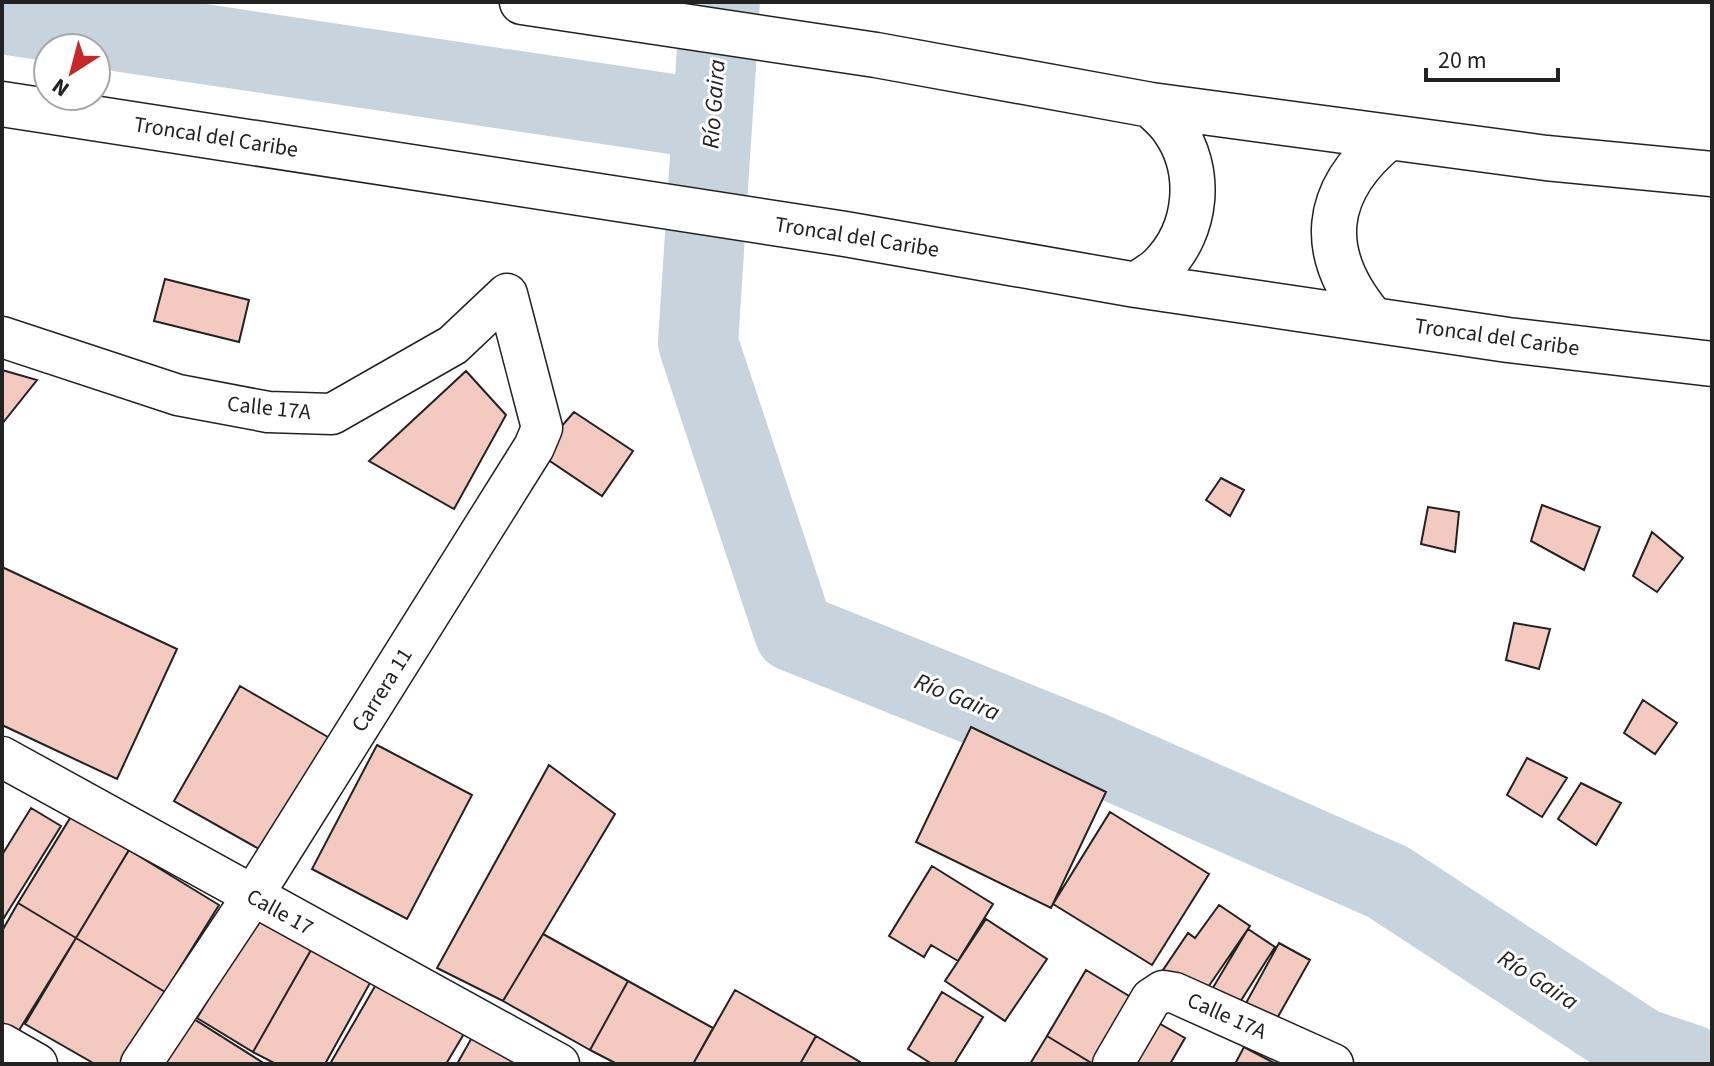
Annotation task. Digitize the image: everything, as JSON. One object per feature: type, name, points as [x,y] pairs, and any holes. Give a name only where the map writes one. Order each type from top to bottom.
[{"type":"highway","points":[[527,3],[876,55],[1151,105],[1546,158],[1712,174]]},
{"type":"highway","name":"Troncal del Caribe","points":[[2,104],[845,234],[1136,285],[1508,340],[1709,364]]},
{"type":"highway","points":[[1136,285],[1161,267],[1180,243],[1191,215],[1193,184],[1187,154],[1173,127],[1151,105]]},
{"type":"highway","points":[[1372,319],[1346,282],[1334,239],[1337,208],[1347,180],[1366,156],[1389,137]]},
{"type":"street","name":"Calle 17A","points":[[2,337],[178,395],[268,412],[332,414],[453,345],[507,294]]},
{"type":"street","name":"Carrera 11","points":[[141,1064],[252,897],[534,447],[542,428],[507,294]]},
{"type":"street","name":"Calle 17","points":[[2,757],[559,1064]]},
{"type":"street","name":"Calle 17A","points":[[1113,1064],[1151,999],[1163,991],[1175,993],[1333,1064]]},
{"type":"street","points":[[2,1044],[37,1064]]},
{"type":"building","points":[[165,279],[249,300],[239,342],[154,321]]},
{"type":"building","points":[[2,370],[37,380],[2,424]]},
{"type":"building","points":[[466,371],[506,415],[454,509],[369,461]]},
{"type":"building","points":[[574,412],[633,451],[602,496],[538,453]]},
{"type":"building","points":[[1221,478],[1244,490],[1230,516],[1206,500]]},
{"type":"building","points":[[1542,505],[1600,527],[1584,570],[1531,541]]},
{"type":"building","points":[[1428,507],[1459,512],[1455,552],[1421,544]]},
{"type":"building","points":[[1652,532],[1683,558],[1657,592],[1633,576]]},
{"type":"building","points":[[2,567],[177,649],[117,779],[2,725]]},
{"type":"building","points":[[1514,623],[1550,629],[1539,669],[1506,660]]},
{"type":"building","points":[[240,686],[333,740],[268,854],[174,801]]},
{"type":"building","points":[[1643,700],[1677,723],[1655,754],[1624,733]]},
{"type":"building","points":[[971,727],[1106,792],[1051,908],[916,842]]},
{"type":"building","points":[[377,745],[472,795],[407,919],[312,869]]},
{"type":"building","points":[[1527,758],[1567,778],[1542,817],[1507,795]]},
{"type":"building","points":[[549,765],[615,814],[503,1001],[437,968]]},
{"type":"building","points":[[1581,783],[1621,803],[1596,845],[1558,819]]},
{"type":"building","points":[[31,808],[61,826],[2,921],[2,855]]},
{"type":"building","points":[[1110,812],[1209,874],[1152,965],[1053,904]]},
{"type":"building","points":[[72,815],[129,850],[76,938],[18,903]]},
{"type":"building","points":[[129,850],[219,905],[165,992],[76,938]]},
{"type":"building","points":[[932,866],[993,904],[958,961],[931,945],[924,957],[889,936]]},
{"type":"building","points":[[18,903],[76,938],[18,1032],[2,1023],[2,931]]},
{"type":"building","points":[[1219,905],[1250,926],[1202,996],[1161,973],[1188,933],[1195,938]]},
{"type":"building","points":[[257,919],[311,950],[253,1052],[197,1018]]},
{"type":"building","points":[[986,919],[1047,959],[1005,1021],[945,981]]},
{"type":"building","points":[[1248,929],[1275,947],[1235,1010],[1208,996]]},
{"type":"building","points":[[543,934],[628,981],[590,1050],[503,1001]]},
{"type":"building","points":[[76,938],[165,992],[122,1064],[95,1064],[25,1024]]},
{"type":"building","points":[[1279,943],[1310,960],[1271,1029],[1240,1014]]},
{"type":"building","points":[[311,950],[370,983],[325,1064],[276,1064],[253,1052]]},
{"type":"building","points":[[1086,970],[1139,1002],[1093,1064],[1047,1036]]},
{"type":"building","points":[[378,981],[465,1032],[446,1064],[330,1064]]},
{"type":"building","points":[[628,981],[713,1028],[693,1064],[617,1064],[590,1050]]},
{"type":"building","points":[[735,990],[816,1036],[800,1064],[693,1064]]},
{"type":"building","points":[[942,992],[983,1017],[954,1064],[932,1064],[908,1049]]},
{"type":"building","points":[[186,1014],[265,1064],[156,1064]]},
{"type":"building","points":[[1155,1021],[1185,1038],[1170,1064],[1130,1064]]},
{"type":"building","points":[[475,1032],[532,1064],[457,1064]]},
{"type":"building","points":[[816,1036],[860,1062],[859,1064],[800,1064]]},
{"type":"building","points":[[1047,1036],[1093,1064],[1030,1064]]},
{"type":"building","points":[[1244,1047],[1276,1064],[1235,1064]]},
{"type":"waterway","name":"Río Gaira","points":[[720,2],[698,343],[794,632],[1090,751],[1388,882],[1641,1048],[1689,1064]]},
{"type":"waterway","points":[[2,14],[712,120],[716,66]]}]
